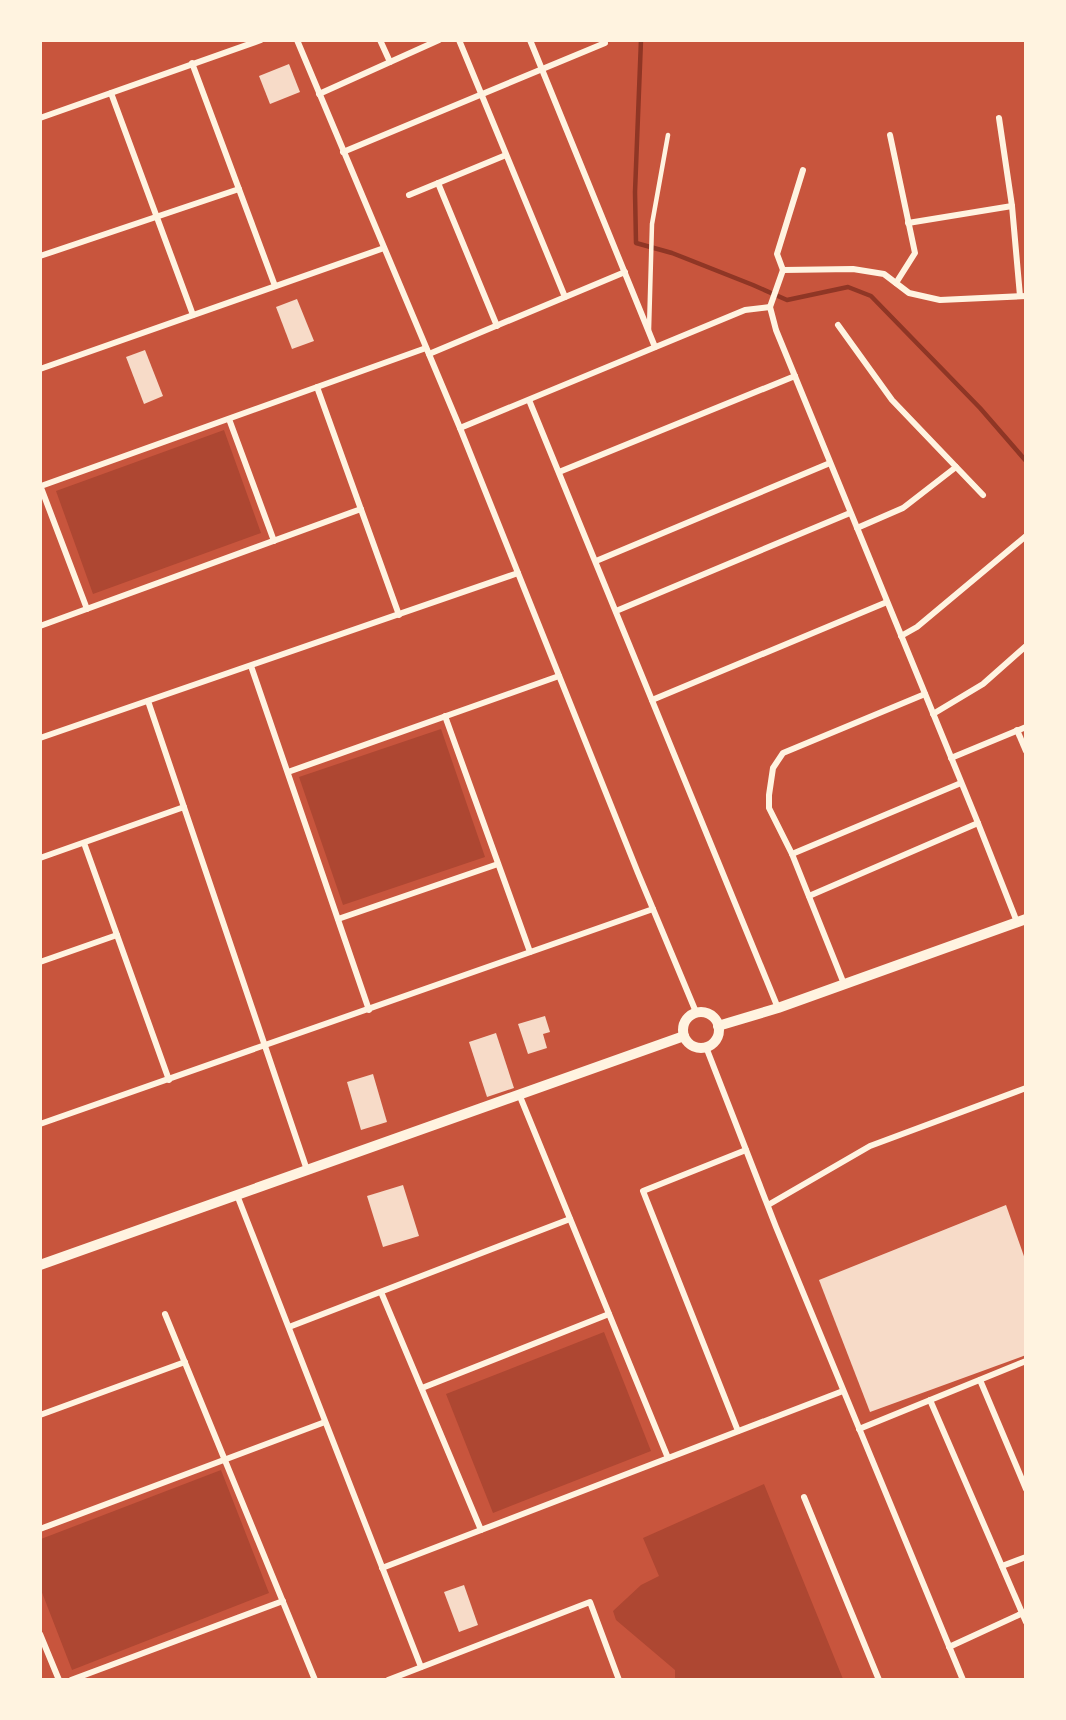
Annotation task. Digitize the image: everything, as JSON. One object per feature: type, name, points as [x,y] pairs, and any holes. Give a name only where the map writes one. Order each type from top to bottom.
[{"type":"street","points":[[40,118],[261,40]]},
{"type":"street","points":[[297,40],[460,428],[696,1012]]},
{"type":"street","points":[[380,40],[390,62]]},
{"type":"street","points":[[319,94],[439,40]]},
{"type":"street","points":[[459,40],[565,297]]},
{"type":"street","points":[[530,40],[655,347]]},
{"type":"street","points":[[343,152],[605,43],[604,40]]},
{"type":"street","points":[[192,63],[276,286]]},
{"type":"street","points":[[111,93],[193,315]]},
{"type":"street","points":[[783,270],[853,269],[884,274],[909,293],[940,300],[1023,296],[999,118]]},
{"type":"street","points":[[890,135],[915,253],[896,283]]},
{"type":"street","points":[[409,195],[506,155]]},
{"type":"street","points":[[718,1026],[778,1008],[1021,920],[951,758],[776,330],[770,307],[783,270],[777,254],[803,170]]},
{"type":"street","points":[[438,183],[497,326]]},
{"type":"street","points":[[40,256],[239,189]]},
{"type":"street","points":[[908,223],[1012,206]]},
{"type":"street","points":[[40,369],[384,248]]},
{"type":"street","points":[[87,609],[41,485],[316,387],[497,326],[625,272]]},
{"type":"street","points":[[460,428],[745,310],[770,307]]},
{"type":"street","points":[[838,325],[892,400],[983,495]]},
{"type":"street","points":[[559,472],[795,375]]},
{"type":"street","points":[[316,387],[399,615]]},
{"type":"street","points":[[529,399],[778,1008]]},
{"type":"street","points":[[229,419],[274,541]]},
{"type":"street","points":[[596,561],[830,463]]},
{"type":"street","points":[[857,528],[903,508],[956,467]]},
{"type":"street","points":[[40,626],[361,509]]},
{"type":"street","points":[[616,611],[850,513]]},
{"type":"street","points":[[901,636],[917,627],[1024,540]]},
{"type":"street","points":[[40,738],[518,573]]},
{"type":"street","points":[[652,700],[887,602]]},
{"type":"street","points":[[933,714],[983,684],[1026,646]]},
{"type":"street","points":[[251,666],[369,1010]]},
{"type":"street","points":[[288,772],[559,675]]},
{"type":"street","points":[[844,984],[792,855],[770,808],[769,795],[773,768],[783,753],[925,694]]},
{"type":"street","points":[[148,701],[308,1170]]},
{"type":"street","points":[[445,716],[530,952]]},
{"type":"street","points":[[951,758],[1026,727]]},
{"type":"street","points":[[1017,730],[1026,751]]},
{"type":"street","points":[[792,855],[962,783]]},
{"type":"street","points":[[40,858],[184,807]]},
{"type":"street","points":[[809,896],[978,823]]},
{"type":"street","points":[[84,843],[170,1080]]},
{"type":"street","points":[[338,919],[498,864]]},
{"type":"street","points":[[40,1124],[653,909]]},
{"type":"street","points":[[40,962],[117,935]]},
{"type":"street","points":[[696,1012],[708,1013],[716,1020],[718,1026],[717,1038],[706,1047],[694,1046],[684,1036],[685,1021],[696,1012]]},
{"type":"street","points":[[40,1265],[684,1036]]},
{"type":"street","points":[[706,1047],[843,1391],[963,1680]]},
{"type":"street","points":[[768,1205],[870,1146],[1026,1088]]},
{"type":"street","points":[[519,1094],[668,1458]]},
{"type":"street","points":[[738,1431],[643,1191],[747,1150]]},
{"type":"street","points":[[237,1195],[421,1667]]},
{"type":"street","points":[[289,1328],[570,1219]]},
{"type":"street","points":[[381,1292],[481,1530]]},
{"type":"street","points":[[165,1314],[315,1680]]},
{"type":"street","points":[[422,1388],[609,1314]]},
{"type":"street","points":[[859,1429],[1026,1361]]},
{"type":"street","points":[[40,1415],[185,1362]]},
{"type":"street","points":[[980,1380],[1026,1489]]},
{"type":"street","points":[[382,1568],[843,1391]]},
{"type":"street","points":[[930,1400],[1026,1622]]},
{"type":"street","points":[[40,1529],[326,1422]]},
{"type":"street","points":[[804,1497],[879,1680]]},
{"type":"street","points":[[1002,1566],[1026,1557]]},
{"type":"street","points":[[71,1680],[283,1601]]},
{"type":"street","points":[[388,1680],[590,1602],[619,1680]]},
{"type":"street","points":[[949,1647],[1024,1613]]},
{"type":"street","points":[[40,1634],[59,1680]]},
{"type":"lane","points":[[649,332],[652,224],[668,135]]},
{"type":"shaded area","points":[[224,430],[261,533],[93,594],[56,491]]},
{"type":"shaded area","points":[[441,729],[485,857],[343,905],[299,777]]},
{"type":"shaded area","points":[[604,1332],[651,1451],[493,1513],[446,1394]]},
{"type":"shaded area","points":[[221,1470],[269,1593],[72,1670],[41,1590],[41,1539]]},
{"type":"shaded area","points":[[764,1484],[843,1679],[675,1679],[675,1670],[616,1620],[613,1611],[641,1585],[659,1576],[643,1538]]},
{"type":"building","points":[[289,64],[300,92],[270,104],[259,76]]},
{"type":"building","points":[[297,299],[314,341],[292,349],[276,307]]},
{"type":"building","points":[[145,350],[163,396],[144,404],[126,357]]},
{"type":"building","points":[[545,1016],[550,1032],[543,1034],[547,1048],[528,1054],[518,1024]]},
{"type":"building","points":[[496,1033],[514,1088],[487,1097],[469,1042]]},
{"type":"building","points":[[373,1074],[387,1122],[361,1130],[347,1082]]},
{"type":"building","points":[[403,1185],[419,1236],[383,1247],[367,1196]]},
{"type":"building","points":[[1006,1205],[1026,1262],[1026,1355],[870,1412],[819,1280]]},
{"type":"building","points":[[464,1585],[478,1625],[459,1632],[444,1592]]},
{"type":"waterway","points":[[641,40],[635,192],[636,243],[672,253],[787,300],[848,287],[871,296],[980,408],[1026,461]]}]
